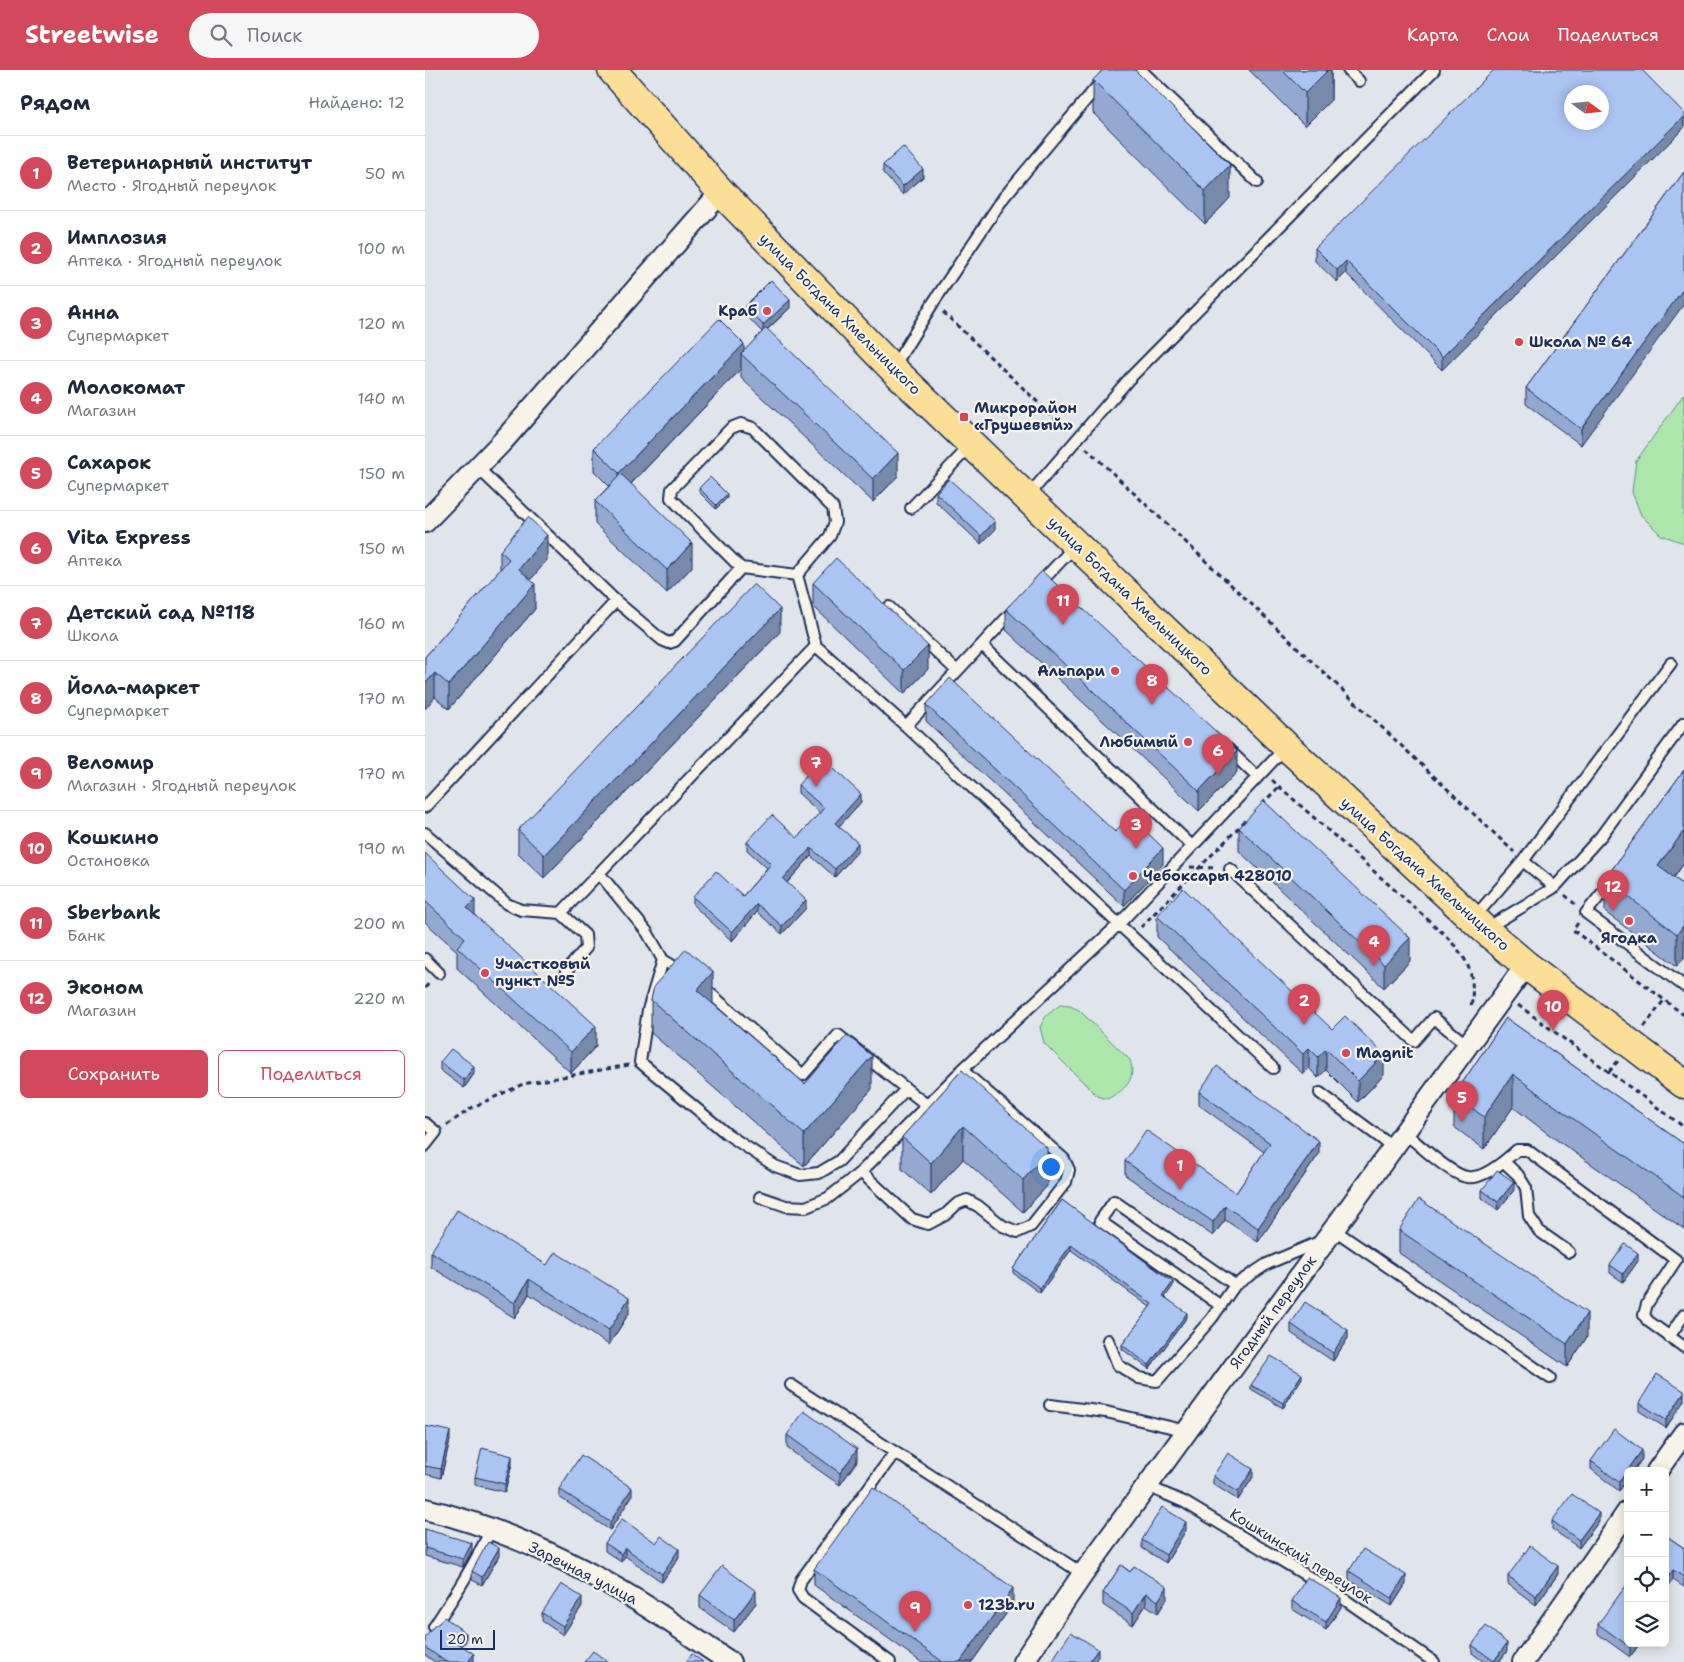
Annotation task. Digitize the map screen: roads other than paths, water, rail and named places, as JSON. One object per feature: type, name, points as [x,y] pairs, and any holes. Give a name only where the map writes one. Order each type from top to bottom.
[{"type":"main road","name":"улица Богдана Хмельницкого","points":[[612,70],[721,192],[893,369],[1286,746],[1478,924],[1526,965],[1683,1082]]},
{"type":"street","points":[[425,522],[478,468],[721,192]]},
{"type":"street","name":"Ягодный переулок","points":[[1023,1662],[1083,1574],[1526,965]]},
{"type":"street","points":[[1660,1467],[1684,1433]]},
{"type":"street","name":"Заречная улица","points":[[425,1509],[454,1516],[491,1529],[547,1552],[639,1601],[730,1662]]},
{"type":"street","points":[[1523,1662],[1627,1512]]},
{"type":"lane","points":[[893,369],[933,303],[1004,197],[1111,70]]},
{"type":"lane","points":[[1141,70],[1257,182]]},
{"type":"lane","points":[[1348,70],[1359,81]]},
{"type":"lane","points":[[1027,498],[1129,379],[1434,70]]},
{"type":"lane","points":[[741,424],[753,428],[833,508],[835,522],[830,536],[797,575],[741,568],[671,498],[672,489],[731,428],[741,424]]},
{"type":"lane","points":[[911,508],[972,445]]},
{"type":"lane","points":[[478,468],[616,600],[662,640],[669,643],[675,641],[741,568]]},
{"type":"lane","points":[[1034,590],[1050,579],[1076,544]]},
{"type":"lane","points":[[797,575],[816,646],[906,726],[1273,1068]]},
{"type":"lane","points":[[425,807],[616,600]]},
{"type":"lane","points":[[906,726],[1021,603]]},
{"type":"lane","points":[[889,607],[957,671]]},
{"type":"lane","points":[[982,645],[1193,846]]},
{"type":"lane","points":[[561,913],[816,646]]},
{"type":"lane","points":[[1478,924],[1671,663]]},
{"type":"lane","points":[[1478,924],[1555,887],[1601,836],[1684,723]]},
{"type":"lane","points":[[1222,743],[1260,774]]},
{"type":"lane","points":[[760,1197],[786,1206],[806,1207],[828,1198],[861,1172],[962,1070],[1118,925],[1286,746]]},
{"type":"lane","points":[[425,833],[507,904],[521,910],[561,913],[585,935],[586,948],[565,971]]},
{"type":"lane","points":[[1523,861],[1555,887]]},
{"type":"lane","points":[[1230,869],[1414,1041],[1434,1018],[1467,1045]]},
{"type":"lane","points":[[1621,870],[1586,913],[1684,986]]},
{"type":"lane","points":[[599,873],[647,932],[663,960],[692,978],[803,1075],[838,1036],[928,1106]]},
{"type":"lane","points":[[425,959],[439,972]]},
{"type":"lane","points":[[663,960],[647,1010],[640,1062],[727,1134],[775,1166],[799,1175],[819,1173],[839,1161],[906,1089]]},
{"type":"lane","points":[[861,1172],[912,1219],[929,1224],[945,1215],[957,1204],[967,1200],[978,1206],[1003,1226],[1018,1232],[1031,1226],[1066,1182],[1069,1170],[1064,1159],[962,1070]]},
{"type":"lane","points":[[1320,1093],[1399,1140],[1467,1177],[1481,1175],[1504,1162],[1517,1150],[1527,1150],[1680,1262],[1647,1304],[1644,1315],[1648,1321],[1684,1347]]},
{"type":"lane","points":[[425,1123],[436,1132],[425,1146]]},
{"type":"lane","points":[[1504,1162],[1518,1175],[1526,1188],[1529,1216],[1539,1231],[1569,1252]]},
{"type":"lane","points":[[1221,1306],[1101,1221],[1114,1201],[1235,1285]]},
{"type":"lane","points":[[1108,1340],[1118,1366],[1139,1378],[1157,1381],[1195,1339],[1235,1285],[1267,1264],[1330,1234],[1550,1378]]},
{"type":"lane","points":[[1669,1337],[1684,1315]]},
{"type":"lane","points":[[791,1385],[1083,1574]]},
{"type":"lane","points":[[1049,1405],[1106,1412],[1187,1431]]},
{"type":"lane","points":[[890,1662],[803,1598],[797,1590],[801,1580],[895,1452]]},
{"type":"lane","name":"Кошкинский переулок","points":[[1147,1486],[1184,1502],[1334,1592],[1434,1662]]},
{"type":"lane","points":[[434,1627],[471,1570],[491,1529]]},
{"type":"place","name":"Краб","points":[[767,311]]},
{"type":"place","name":"Школа № 64","points":[[1519,342]]},
{"type":"place","name":"Микрорайон «Грушевый»","points":[[964,417]]},
{"type":"place","name":"Sberbank","points":[[1063,625]]},
{"type":"place","name":"Альпари","points":[[1115,671]]},
{"type":"place","name":"Йола-маркет","points":[[1152,705]]},
{"type":"place","name":"Любимый","points":[[1188,742]]},
{"type":"place","name":"Vita Express","points":[[1218,775]]},
{"type":"place","name":"Детский сад №118","points":[[816,787]]},
{"type":"place","name":"Анна","points":[[1136,849]]},
{"type":"place","name":"Чебоксары 428010","points":[[1133,876]]},
{"type":"place","name":"Эконом","points":[[1613,911]]},
{"type":"place","name":"Ягодка","points":[[1629,921]]},
{"type":"place","name":"Молокомат","points":[[1374,966]]},
{"type":"place","name":"Участковый пункт №5","points":[[485,973]]},
{"type":"place","name":"Имплозия","points":[[1304,1025]]},
{"type":"place","name":"Кошкино","points":[[1553,1031]]},
{"type":"place","name":"Magnit","points":[[1346,1053]]},
{"type":"place","name":"Сахарок","points":[[1462,1122]]},
{"type":"place","name":"Ветеринарный институт","points":[[1180,1190]]},
{"type":"place","name":"123b.ru","points":[[968,1605]]},
{"type":"place","name":"Веломир","points":[[915,1632]]}]
